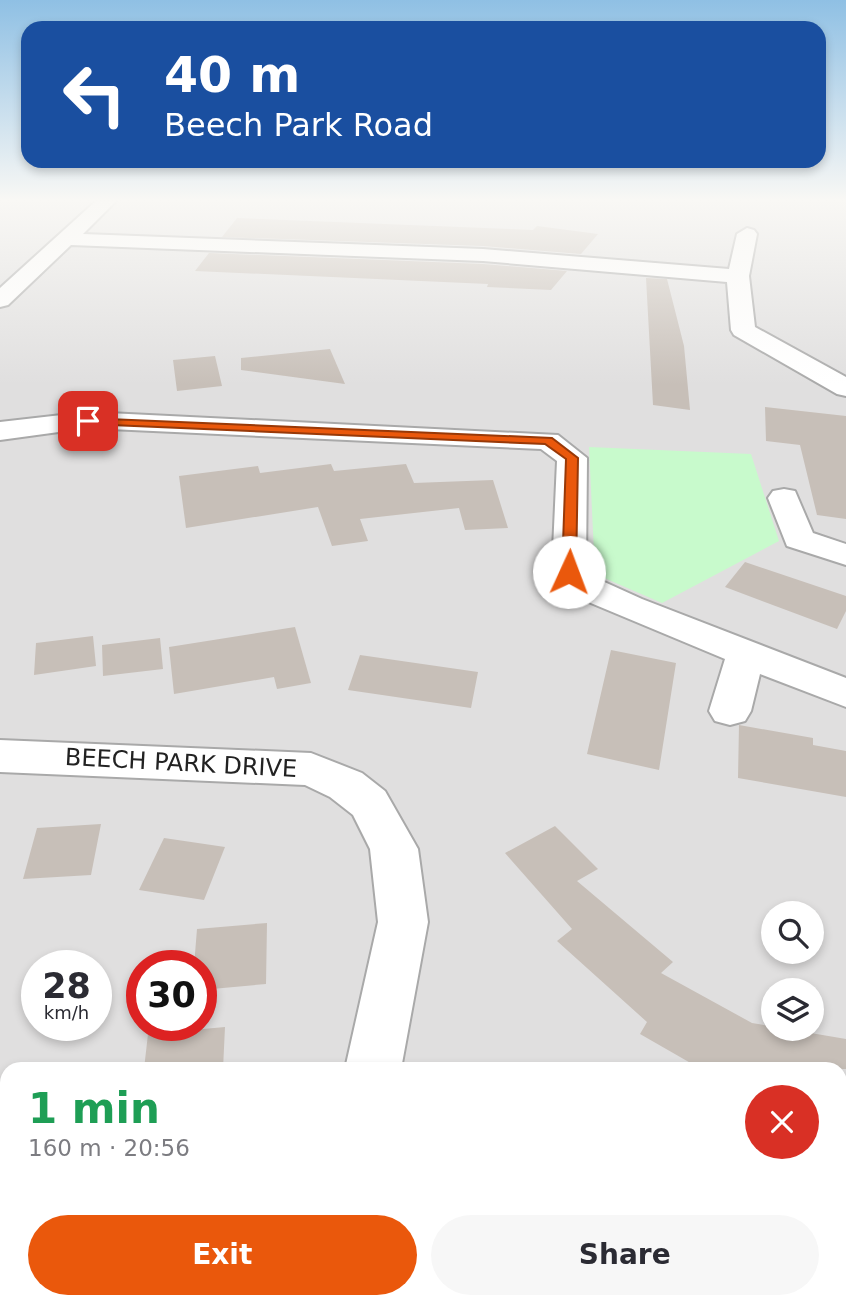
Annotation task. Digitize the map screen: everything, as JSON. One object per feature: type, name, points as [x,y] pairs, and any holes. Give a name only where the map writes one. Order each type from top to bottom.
[{"type":"street","points":[[0,300],[42,262]]},
{"type":"street","points":[[568,262],[738,276]]},
{"type":"street","points":[[741,262],[738,276],[743,330],[846,388]]},
{"type":"street","points":[[0,431],[88,421],[548,441],[572,458],[569,572],[587,588],[745,656],[846,693]]},
{"type":"street","points":[[784,498],[799,539],[846,555]]},
{"type":"street","points":[[730,711],[745,656]]},
{"type":"street","name":"BEECH PARK DRIVE","points":[[0,756],[311,769],[346,785],[369,803],[394,849],[403,922],[374,1062]]},
{"type":"shaded area","points":[[0,262],[846,262],[846,1062],[0,1062]]},
{"type":"green space","points":[[589,447],[751,454],[779,541],[662,603],[595,574]]},
{"type":"building","points":[[202,262],[434,262],[567,271],[551,290],[487,287],[488,284],[195,271]]},
{"type":"building","points":[[646,278],[667,279],[684,346],[690,410],[653,405]]},
{"type":"building","points":[[330,349],[345,384],[241,370],[241,358]]},
{"type":"building","points":[[215,356],[222,386],[177,391],[173,360]]},
{"type":"building","points":[[765,407],[846,416],[846,519],[817,515],[800,445],[766,441]]},
{"type":"building","points":[[331,464],[334,471],[406,464],[414,483],[493,480],[508,528],[465,530],[459,508],[360,519],[368,541],[332,546],[318,507],[186,528],[179,476],[258,466],[260,473]]},
{"type":"building","points":[[745,562],[846,596],[846,611],[837,629],[725,587]]},
{"type":"building","points":[[295,627],[311,683],[277,689],[274,677],[174,694],[169,647]]},
{"type":"building","points":[[93,636],[96,666],[34,675],[36,643]]},
{"type":"building","points":[[160,638],[163,669],[103,676],[102,645]]},
{"type":"building","points":[[611,650],[676,663],[659,770],[587,754]]},
{"type":"building","points":[[360,655],[478,672],[471,708],[348,690]]},
{"type":"building","points":[[739,725],[813,738],[813,745],[846,751],[846,797],[738,778]]},
{"type":"building","points":[[101,824],[91,875],[23,879],[37,828]]},
{"type":"building","points":[[555,826],[598,869],[577,881],[673,962],[661,973],[752,1023],[761,1025],[761,1041],[824,1041],[824,1035],[846,1039],[846,1062],[689,1062],[640,1034],[647,1022],[557,941],[572,929],[505,853]]},
{"type":"building","points":[[164,838],[225,847],[204,900],[139,890]]},
{"type":"building","points":[[267,923],[266,984],[217,989],[217,950],[195,950],[197,929]]},
{"type":"building","points":[[225,1027],[223,1062],[145,1062],[147,1041],[217,1041],[217,1028]]},
{"type":"route","points":[[88,421],[261,426],[548,441],[572,458],[569,572]]}]
